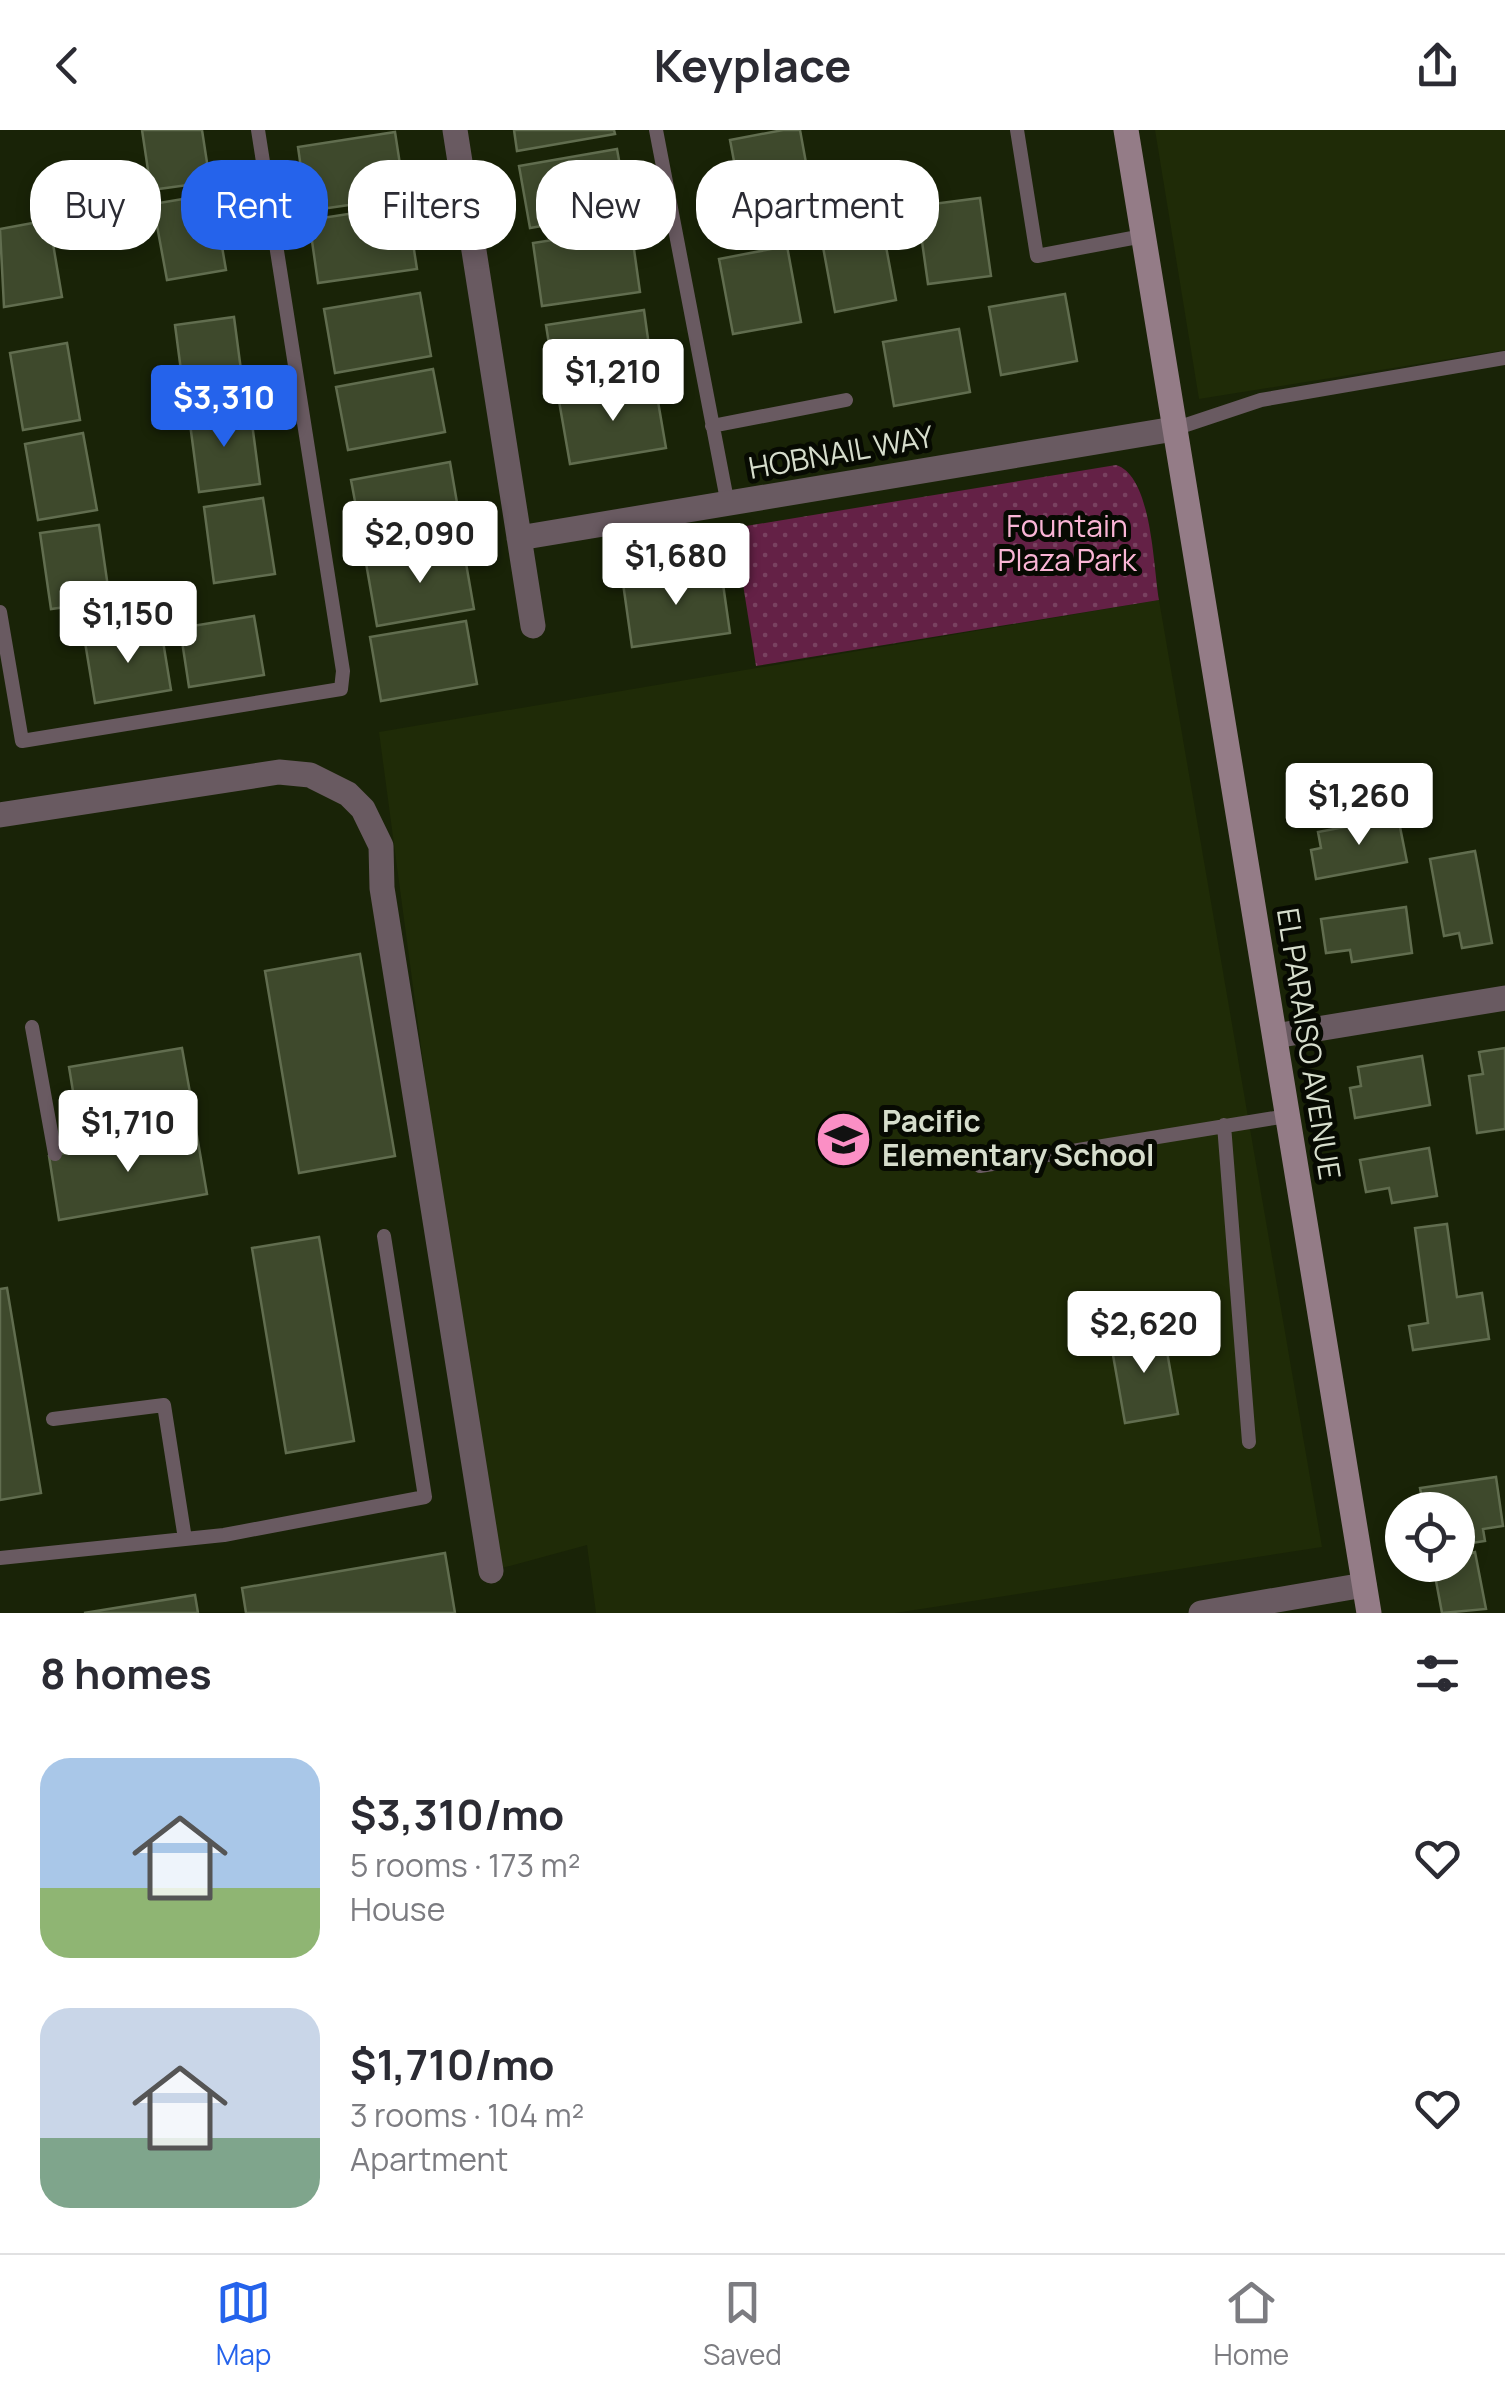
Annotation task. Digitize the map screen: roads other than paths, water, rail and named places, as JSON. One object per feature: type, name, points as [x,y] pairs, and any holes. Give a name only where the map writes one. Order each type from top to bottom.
[{"type":"street","points":[[455,130],[533,626]]},
{"type":"street","name":"EL PARAISO AVENUE","points":[[1126,130],[1369,1613]]},
{"type":"street","name":"HOBNAIL WAY","points":[[519,538],[1174,429]]},
{"type":"street","points":[[0,815],[279,772],[330,782],[363,809],[381,846],[382,888],[491,1571]]},
{"type":"street","points":[[1275,1036],[1505,998]]},
{"type":"street","points":[[1202,1613],[1364,1585]]},
{"type":"lane","points":[[0,612],[22,741],[340,689],[343,670],[258,130]]},
{"type":"lane","points":[[656,130],[728,505]]},
{"type":"lane","points":[[1018,130],[1036,256],[1143,236]]},
{"type":"lane","points":[[1174,429],[1261,400],[1505,358]]},
{"type":"lane","points":[[712,426],[846,400]]},
{"type":"lane","points":[[32,1027],[55,1154]]},
{"type":"lane","points":[[980,1166],[1287,1116]]},
{"type":"lane","points":[[1224,1124],[1248,1442]]},
{"type":"lane","points":[[0,1558],[185,1539],[425,1498],[384,1236]]},
{"type":"lane","points":[[53,1419],[164,1405],[185,1539]]},
{"type":"place","name":"Pacific Elementary School","points":[[843,1139]]},
{"type":"park label","name":"Fountain Plaza Park","points":[[1067,544]]}]
